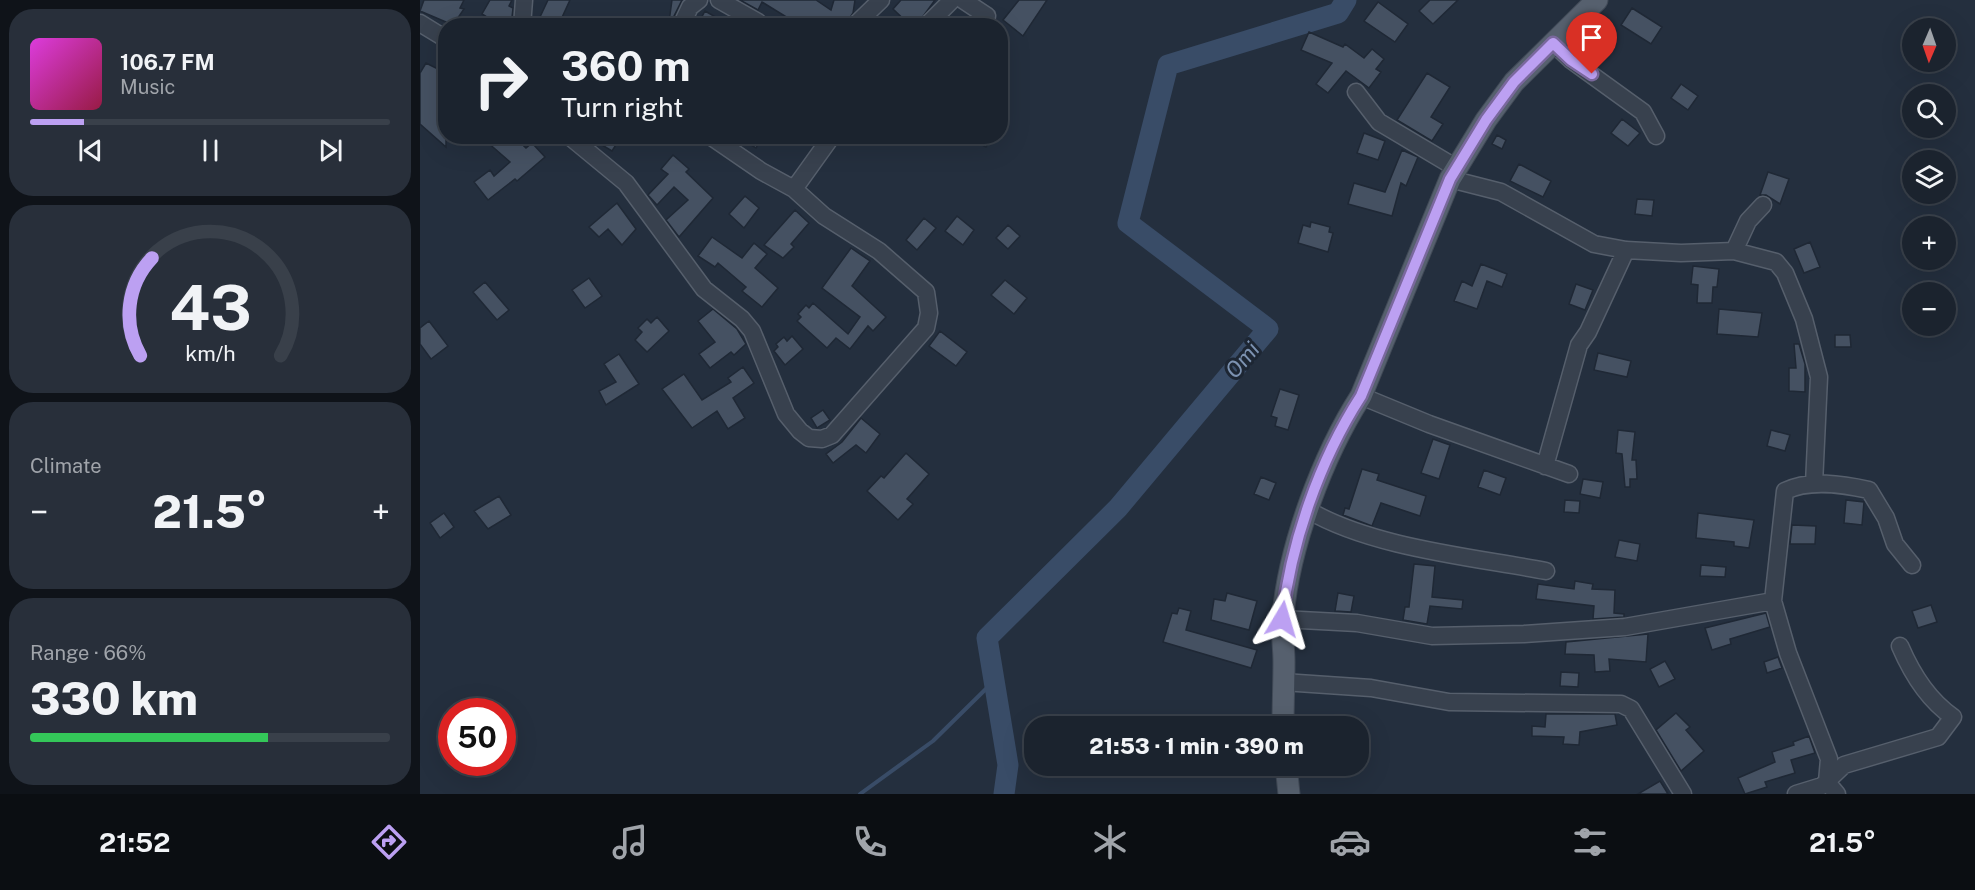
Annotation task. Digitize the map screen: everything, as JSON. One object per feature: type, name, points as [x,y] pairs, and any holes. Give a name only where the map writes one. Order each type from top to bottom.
[{"type":"main road","points":[[1283,716],[1282,619],[1292,558],[1308,510],[1348,417],[1361,396],[1454,174],[1486,120],[1514,82],[1598,0]]},
{"type":"main road","points":[[1287,776],[1289,794]]},
{"type":"street","points":[[523,18],[524,0]]},
{"type":"street","points":[[685,18],[690,7],[699,0]]},
{"type":"street","points":[[719,0],[751,18]]},
{"type":"street","points":[[862,18],[881,0]]},
{"type":"street","points":[[934,18],[952,0]]},
{"type":"street","points":[[963,0],[987,15]]},
{"type":"street","points":[[420,23],[438,34]]},
{"type":"street","points":[[1553,43],[1571,60],[1643,112],[1656,136]]},
{"type":"street","points":[[1356,93],[1379,122],[1454,174],[1501,192],[1594,244],[1626,250],[1681,253],[1734,251],[1776,262],[1785,273],[1809,333],[1819,377],[1814,484]]},
{"type":"street","points":[[579,144],[626,183],[704,289],[753,331],[786,414],[809,438],[822,439],[832,435],[926,328],[928,302],[926,292],[879,251],[824,216],[794,189],[761,171],[722,144]]},
{"type":"street","points":[[794,189],[826,144]]},
{"type":"street","points":[[1734,251],[1748,221],[1763,205]]},
{"type":"street","points":[[1545,466],[1579,345],[1588,332],[1626,250]]},
{"type":"street","points":[[1361,396],[1569,474]]},
{"type":"street","points":[[1832,788],[1829,759],[1788,653],[1773,601],[1785,491],[1800,483],[1847,485],[1869,489],[1886,518],[1895,544],[1912,565]]},
{"type":"street","points":[[1308,510],[1331,523],[1360,532],[1480,561],[1546,571]]},
{"type":"street","points":[[1282,619],[1357,623],[1432,636],[1524,634],[1625,627],[1773,601]]},
{"type":"street","points":[[1832,788],[1844,765],[1938,737],[1953,717],[1930,698],[1908,665],[1900,646]]},
{"type":"street","points":[[1283,682],[1371,688],[1449,702],[1621,704],[1631,709],[1683,794]]},
{"type":"street","points":[[1796,794],[1822,786],[1832,788]]},
{"type":"building","points":[[424,0],[464,0],[460,8],[464,9],[458,18],[438,19],[420,11]]},
{"type":"building","points":[[490,0],[512,0],[509,6],[513,8],[512,18],[486,18],[482,14]]},
{"type":"building","points":[[548,0],[570,0],[562,18],[540,17]]},
{"type":"building","points":[[672,0],[682,0],[673,18],[670,18]]},
{"type":"building","points":[[740,0],[816,0],[831,10],[834,0],[855,0],[850,18],[788,18],[762,2],[758,10]]},
{"type":"building","points":[[901,0],[935,0],[922,18],[903,18],[893,9]]},
{"type":"building","points":[[1019,0],[1047,0],[1023,36],[1008,24],[1008,18],[1005,18]]},
{"type":"building","points":[[1430,0],[1458,0],[1433,24],[1419,11]]},
{"type":"building","points":[[1378,2],[1408,24],[1395,42],[1364,21]]},
{"type":"building","points":[[1632,8],[1662,27],[1651,44],[1621,25]]},
{"type":"building","points":[[705,11],[717,18],[701,18]]},
{"type":"building","points":[[1309,32],[1343,47],[1345,44],[1364,58],[1372,49],[1384,59],[1376,69],[1381,72],[1369,88],[1346,71],[1328,93],[1316,84],[1332,63],[1301,50]]},
{"type":"building","points":[[426,63],[438,69],[438,140],[420,124],[420,73]]},
{"type":"building","points":[[1427,73],[1450,87],[1431,117],[1443,124],[1432,141],[1397,120]]},
{"type":"building","points":[[1681,84],[1698,96],[1688,110],[1671,98]]},
{"type":"building","points":[[1622,119],[1640,133],[1628,146],[1611,133]]},
{"type":"building","points":[[1364,133],[1385,141],[1378,160],[1357,153]]},
{"type":"building","points":[[1497,135],[1506,140],[1502,149],[1492,144]]},
{"type":"building","points":[[489,144],[522,144],[526,148],[533,144],[545,157],[517,181],[515,179],[488,200],[474,182],[490,170],[494,176],[510,162]]},
{"type":"building","points":[[603,144],[616,144],[612,151]]},
{"type":"building","points":[[1402,150],[1418,157],[1406,186],[1401,183],[1392,216],[1348,204],[1354,183],[1385,192]]},
{"type":"building","points":[[673,155],[689,169],[686,172],[713,198],[679,237],[666,220],[688,200],[674,187],[657,205],[648,195],[668,174],[661,169]]},
{"type":"building","points":[[1519,164],[1551,181],[1543,197],[1510,181]]},
{"type":"building","points":[[1768,172],[1789,179],[1780,204],[1766,195],[1760,195]]},
{"type":"building","points":[[745,196],[759,208],[744,228],[729,214]]},
{"type":"building","points":[[1637,199],[1654,200],[1652,216],[1635,214]]},
{"type":"building","points":[[617,203],[636,229],[622,245],[608,229],[599,237],[589,227]]},
{"type":"building","points":[[795,210],[809,223],[791,244],[794,247],[783,258],[764,245]]},
{"type":"building","points":[[957,216],[974,230],[963,245],[945,231]]},
{"type":"building","points":[[924,218],[936,228],[917,250],[906,240]]},
{"type":"building","points":[[1311,222],[1330,227],[1329,232],[1333,233],[1328,252],[1298,243],[1303,225],[1310,227]]},
{"type":"building","points":[[1008,225],[1020,236],[1008,249],[996,238]]},
{"type":"building","points":[[712,237],[742,258],[754,243],[767,254],[755,268],[778,288],[762,307],[742,291],[746,287],[718,263],[715,267],[698,256]]},
{"type":"building","points":[[1810,242],[1820,267],[1804,273],[1794,249]]},
{"type":"building","points":[[851,248],[870,261],[852,286],[886,317],[873,331],[868,326],[850,349],[836,338],[827,348],[797,321],[801,317],[798,314],[806,305],[809,308],[813,303],[848,334],[860,317],[822,288]]},
{"type":"building","points":[[1481,264],[1507,274],[1502,287],[1487,281],[1477,309],[1454,301],[1462,281],[1472,286]]},
{"type":"building","points":[[1693,266],[1719,269],[1717,287],[1713,287],[1712,303],[1697,303],[1698,285],[1691,284]]},
{"type":"building","points":[[589,278],[602,296],[585,308],[572,290]]},
{"type":"building","points":[[1005,280],[1027,298],[1014,314],[991,295]]},
{"type":"building","points":[[485,282],[509,310],[497,320],[473,292]]},
{"type":"building","points":[[1576,284],[1593,290],[1585,310],[1569,304]]},
{"type":"building","points":[[713,309],[737,329],[746,344],[734,355],[731,352],[710,368],[699,354],[715,342],[698,321]]},
{"type":"building","points":[[1719,309],[1762,313],[1758,337],[1717,334]]},
{"type":"building","points":[[657,317],[669,331],[647,352],[635,340],[642,332],[638,328],[647,319],[651,323]]},
{"type":"building","points":[[429,321],[448,346],[431,359],[420,344],[420,328]]},
{"type":"building","points":[[940,331],[967,352],[956,366],[929,346]]},
{"type":"building","points":[[1835,335],[1850,335],[1851,347],[1835,347]]},
{"type":"building","points":[[792,336],[803,349],[785,365],[774,351],[778,347],[776,344],[784,337],[787,341]]},
{"type":"building","points":[[1794,344],[1799,344],[1805,364],[1805,392],[1789,391],[1789,368],[1796,368]]},
{"type":"building","points":[[1598,353],[1631,361],[1627,377],[1594,370]]},
{"type":"building","points":[[619,354],[639,384],[606,405],[599,391],[616,382],[604,364]]},
{"type":"building","points":[[743,367],[754,383],[733,398],[745,418],[728,429],[717,411],[692,428],[662,389],[684,374],[702,400],[731,382],[728,378]]},
{"type":"building","points":[[1280,389],[1299,395],[1288,430],[1275,426],[1277,418],[1271,416]]},
{"type":"building","points":[[823,410],[830,420],[817,428],[811,418]]},
{"type":"building","points":[[861,418],[880,434],[866,453],[856,445],[833,463],[826,454],[842,442]]},
{"type":"building","points":[[1618,430],[1635,432],[1632,460],[1636,460],[1637,479],[1630,479],[1630,487],[1625,487],[1622,454],[1616,453]]},
{"type":"building","points":[[1771,430],[1790,435],[1785,451],[1767,446]]},
{"type":"building","points":[[1433,439],[1450,445],[1439,479],[1421,473]]},
{"type":"building","points":[[906,453],[929,474],[907,499],[913,504],[898,520],[867,491],[881,476],[884,478]]},
{"type":"building","points":[[1362,469],[1379,474],[1377,480],[1426,496],[1420,516],[1381,503],[1372,526],[1343,515],[1345,508],[1349,509]]},
{"type":"building","points":[[1484,470],[1506,478],[1500,495],[1478,487]]},
{"type":"building","points":[[1261,477],[1276,483],[1269,500],[1254,494]]},
{"type":"building","points":[[1583,479],[1603,482],[1600,498],[1580,494]]},
{"type":"building","points":[[499,496],[511,515],[488,529],[474,511]]},
{"type":"building","points":[[1565,500],[1580,501],[1579,513],[1564,512]]},
{"type":"building","points":[[1846,500],[1864,502],[1862,525],[1844,523]]},
{"type":"building","points":[[444,513],[454,527],[440,538],[430,523]]},
{"type":"building","points":[[1698,513],[1754,520],[1749,548],[1734,546],[1734,542],[1696,538]]},
{"type":"building","points":[[1792,525],[1816,526],[1815,544],[1790,544]]},
{"type":"building","points":[[1619,540],[1640,544],[1637,561],[1615,557]]},
{"type":"building","points":[[1414,564],[1435,566],[1432,597],[1463,600],[1462,609],[1430,606],[1427,624],[1403,620],[1405,607],[1409,607]]},
{"type":"building","points":[[1701,565],[1726,567],[1725,577],[1700,576]]},
{"type":"building","points":[[1575,581],[1593,584],[1592,589],[1615,590],[1614,613],[1624,614],[1624,617],[1593,619],[1594,606],[1536,599],[1538,584],[1574,589]]},
{"type":"building","points":[[1227,593],[1257,601],[1249,630],[1211,620],[1214,599],[1225,601]]},
{"type":"building","points":[[1338,593],[1354,596],[1351,612],[1335,611]]},
{"type":"building","points":[[1931,605],[1937,622],[1918,628],[1912,611]]},
{"type":"building","points":[[1179,608],[1191,611],[1186,630],[1257,650],[1251,668],[1163,642],[1172,613],[1177,614]]},
{"type":"building","points":[[1766,613],[1770,627],[1730,639],[1731,644],[1712,650],[1705,628]]},
{"type":"building","points":[[1648,634],[1646,662],[1609,659],[1610,671],[1595,672],[1594,655],[1565,654],[1566,642]]},
{"type":"building","points":[[1778,657],[1782,668],[1767,673],[1764,662]]},
{"type":"building","points":[[1665,661],[1675,679],[1659,687],[1650,669]]},
{"type":"building","points":[[1561,672],[1579,673],[1578,687],[1560,686]]},
{"type":"building","points":[[1676,713],[1690,727],[1686,730],[1704,751],[1681,771],[1656,730]]},
{"type":"building","points":[[1546,714],[1615,714],[1617,725],[1580,732],[1579,745],[1563,744],[1564,737],[1532,736],[1532,726],[1545,727]]},
{"type":"building","points":[[1809,736],[1815,753],[1791,760],[1795,773],[1765,782],[1767,787],[1745,794],[1738,778],[1775,762],[1772,752],[1794,745],[1793,742]]},
{"type":"building","points":[[1660,781],[1668,794],[1638,794]]},
{"type":"waterway","name":"Omi","points":[[1004,794],[1008,765],[987,638],[1118,508],[1268,329],[1128,223],[1168,65],[1338,13],[1346,0]]},
{"type":"waterway","points":[[860,794],[933,741],[994,681]]},
{"type":"route","points":[[1282,619],[1292,558],[1313,497],[1348,417],[1361,396],[1450,179],[1486,120],[1514,82],[1553,43],[1571,60],[1592,74]]}]
